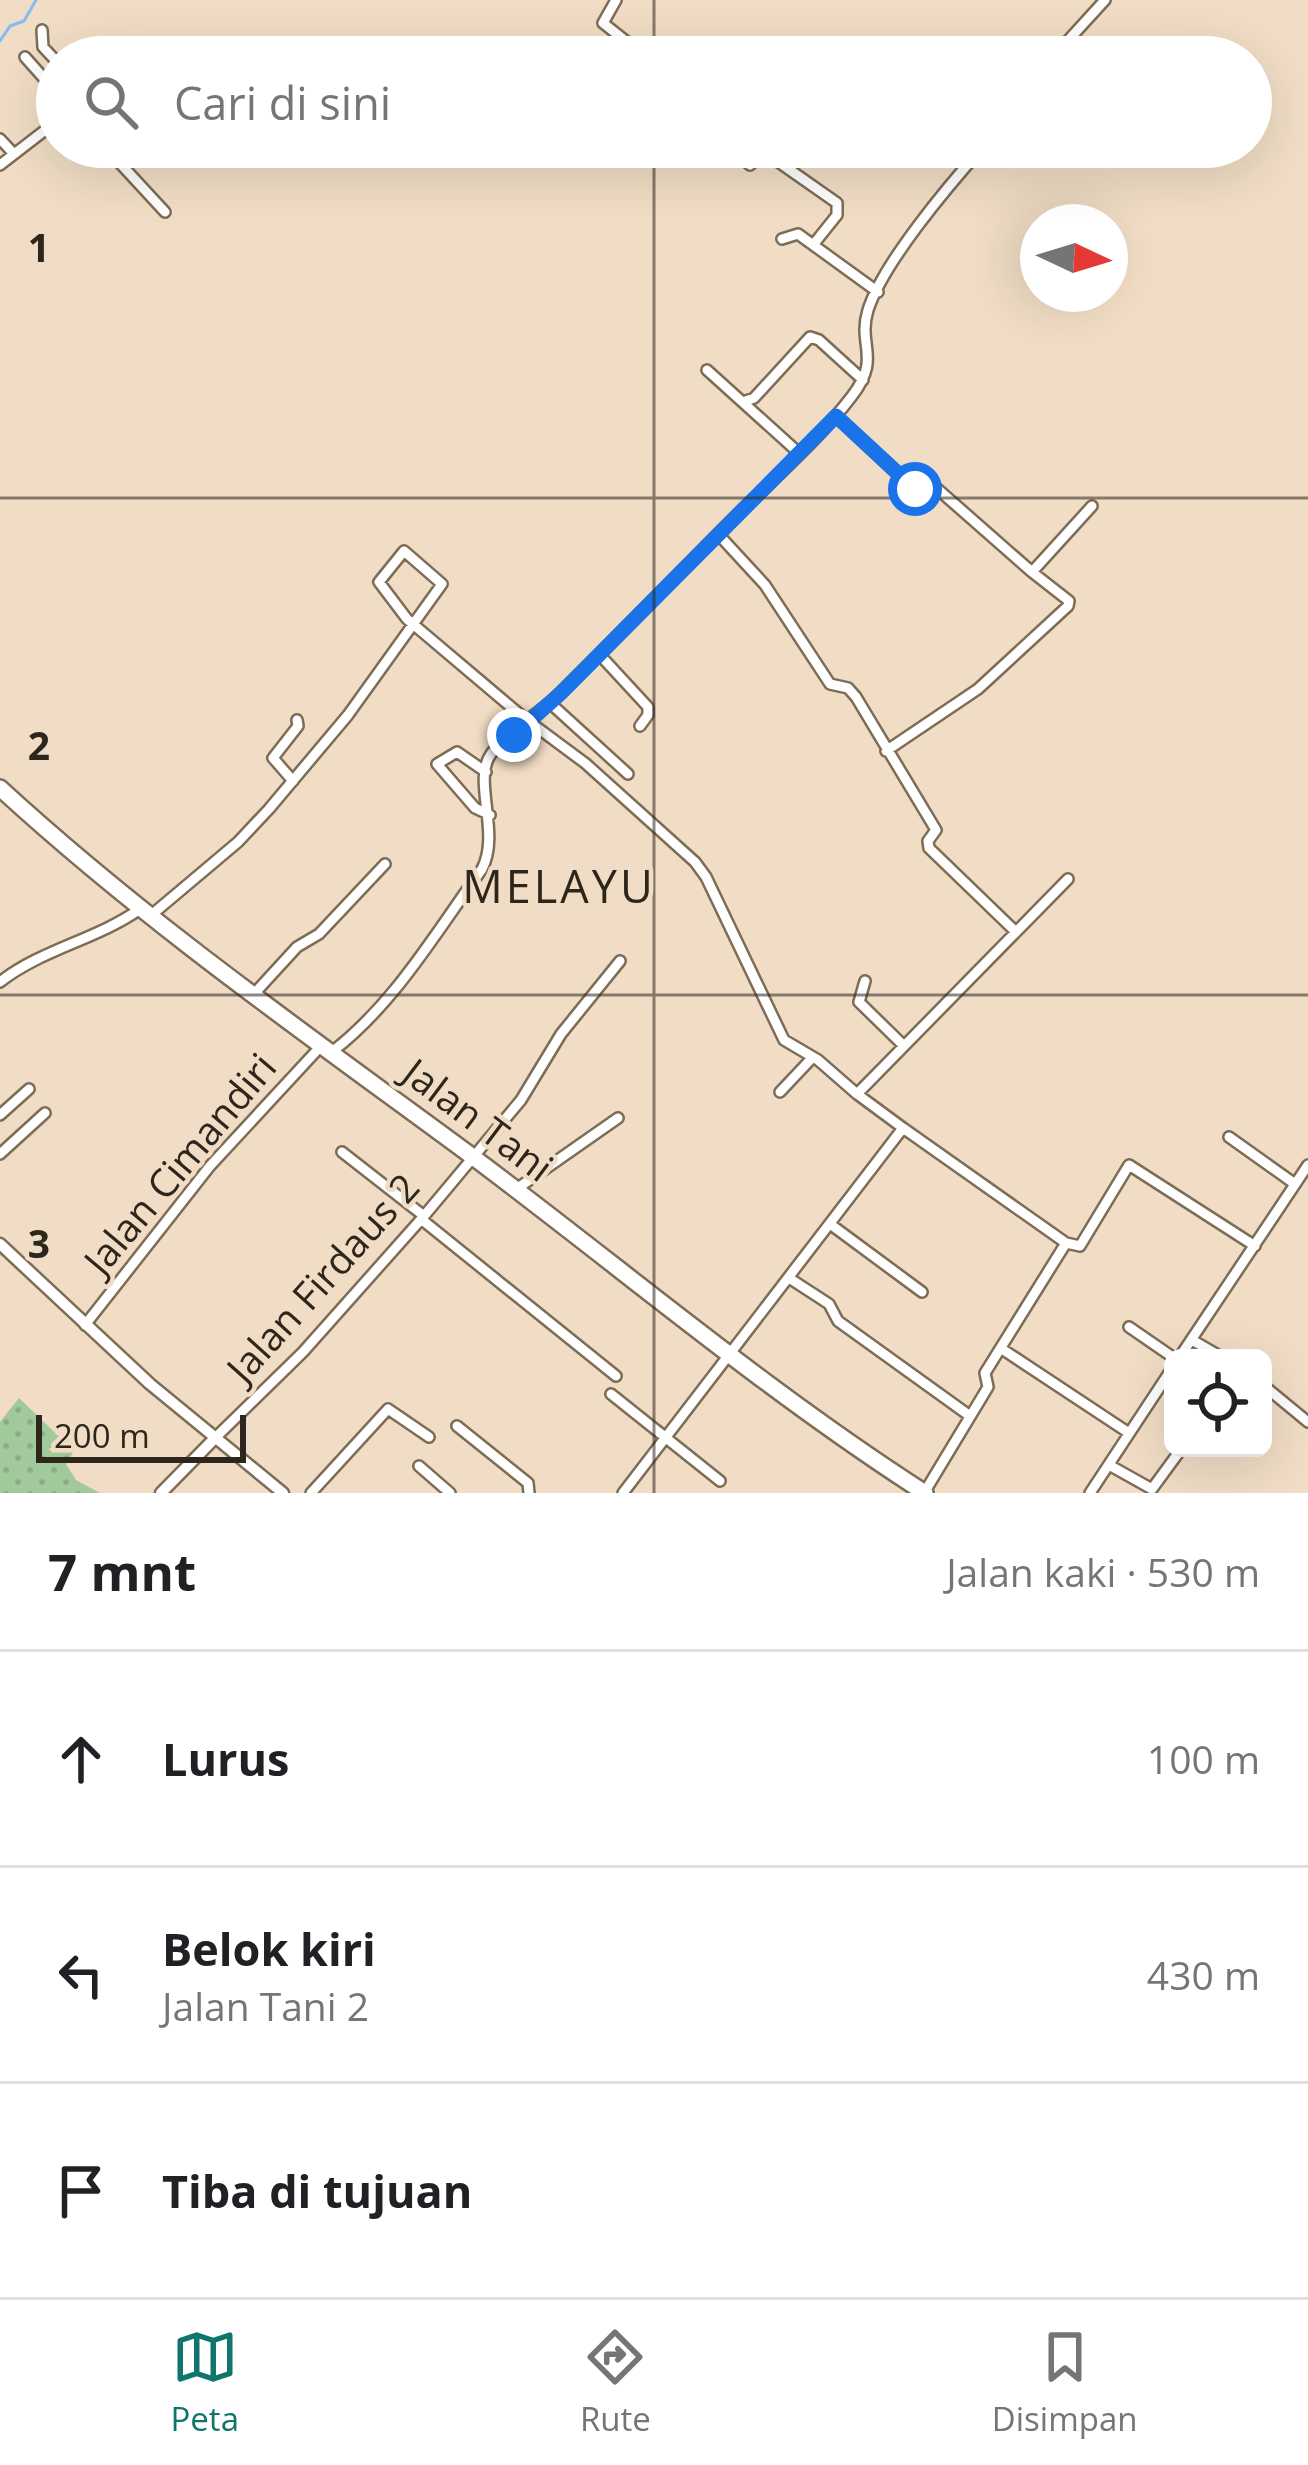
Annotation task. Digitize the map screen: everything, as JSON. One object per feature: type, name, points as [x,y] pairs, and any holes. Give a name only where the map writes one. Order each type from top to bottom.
[{"type":"highway","name":"Jalan Tani","points":[[0,788],[144,913],[472,1156],[729,1358],[925,1493]]},
{"type":"street","points":[[616,0],[602,21],[620,36]]},
{"type":"street","points":[[1073,36],[1106,0]]},
{"type":"street","points":[[42,30],[42,36]]},
{"type":"street","points":[[26,57],[36,69]]},
{"type":"street","points":[[0,165],[36,137]]},
{"type":"street","points":[[0,139],[14,154]]},
{"type":"street","points":[[124,168],[165,212]]},
{"type":"street","points":[[787,168],[837,203],[837,215],[813,244]]},
{"type":"street","points":[[490,815],[475,808],[437,764],[458,752],[486,772],[493,751],[550,703],[836,416],[863,380],[870,357],[868,309],[940,196],[964,168]]},
{"type":"street","points":[[782,239],[798,234],[878,292]]},
{"type":"street","points":[[743,403],[754,398],[810,337],[863,380]]},
{"type":"street","points":[[706,370],[800,454]]},
{"type":"street","points":[[836,416],[907,483],[918,491],[933,485],[990,539],[1069,601],[978,689],[886,751]]},
{"type":"street","points":[[1032,572],[1091,506]]},
{"type":"street","points":[[718,534],[765,585],[830,684],[851,691],[936,830],[929,848],[1016,932]]},
{"type":"street","points":[[0,982],[24,964],[144,913],[238,842],[365,692],[411,623],[442,584],[404,551],[379,582],[411,623],[602,777],[695,862],[780,1034],[1066,1243],[1080,1246],[1129,1165],[1255,1246]]},
{"type":"street","points":[[599,654],[648,707],[640,726]]},
{"type":"street","points":[[550,703],[628,774]]},
{"type":"street","points":[[293,781],[273,755],[298,726],[297,720]]},
{"type":"street","name":"Jalan Cimandiri","points":[[85,1325],[210,1166],[328,1047],[368,1022],[425,952],[482,869],[490,848],[486,772]]},
{"type":"street","points":[[253,995],[385,864]]},
{"type":"street","points":[[857,1094],[1068,879]]},
{"type":"street","name":"Jalan Firdaus 2","points":[[215,1438],[303,1352],[422,1218],[521,1100],[562,1034],[620,961]]},
{"type":"street","points":[[865,981],[859,1002],[904,1046]]},
{"type":"street","points":[[780,1093],[813,1057]]},
{"type":"street","points":[[0,1114],[29,1089]]},
{"type":"street","points":[[0,1154],[45,1113]]},
{"type":"street","points":[[515,1190],[618,1118]]},
{"type":"street","points":[[626,1492],[903,1128]]},
{"type":"street","points":[[1229,1137],[1295,1184]]},
{"type":"street","points":[[342,1152],[616,1376]]},
{"type":"street","points":[[1185,1349],[1308,1165]]},
{"type":"street","points":[[830,1224],[922,1292]]},
{"type":"street","points":[[925,1493],[988,1387],[985,1373],[1066,1243]]},
{"type":"street","points":[[0,1264],[5,1249],[85,1325],[283,1493]]},
{"type":"street","points":[[789,1278],[829,1304],[838,1321],[970,1416]]},
{"type":"street","points":[[1129,1328],[1164,1353]]},
{"type":"street","points":[[1192,1340],[1208,1349]]},
{"type":"street","points":[[1002,1349],[1129,1433]]},
{"type":"street","points":[[1090,1493],[1164,1378]]},
{"type":"street","points":[[1272,1392],[1308,1422]]},
{"type":"street","points":[[611,1394],[720,1481]]},
{"type":"street","points":[[311,1493],[388,1409],[429,1437]]},
{"type":"street","points":[[457,1426],[528,1483],[529,1493]]},
{"type":"street","points":[[161,1493],[215,1438]]},
{"type":"street","points":[[1109,1465],[1146,1491],[1156,1486],[1176,1457]]},
{"type":"street","points":[[419,1466],[450,1493]]},
{"type":"green space","points":[[19,1398],[74,1451],[66,1464],[76,1480],[100,1493],[0,1493],[0,1422]]},
{"type":"waterway","points":[[0,41],[10,26],[24,21],[36,0]]},
{"type":"district","name":"MELAYU","points":[[559,887]]},
{"type":"route","points":[[514,735],[836,416],[915,489]]}]
